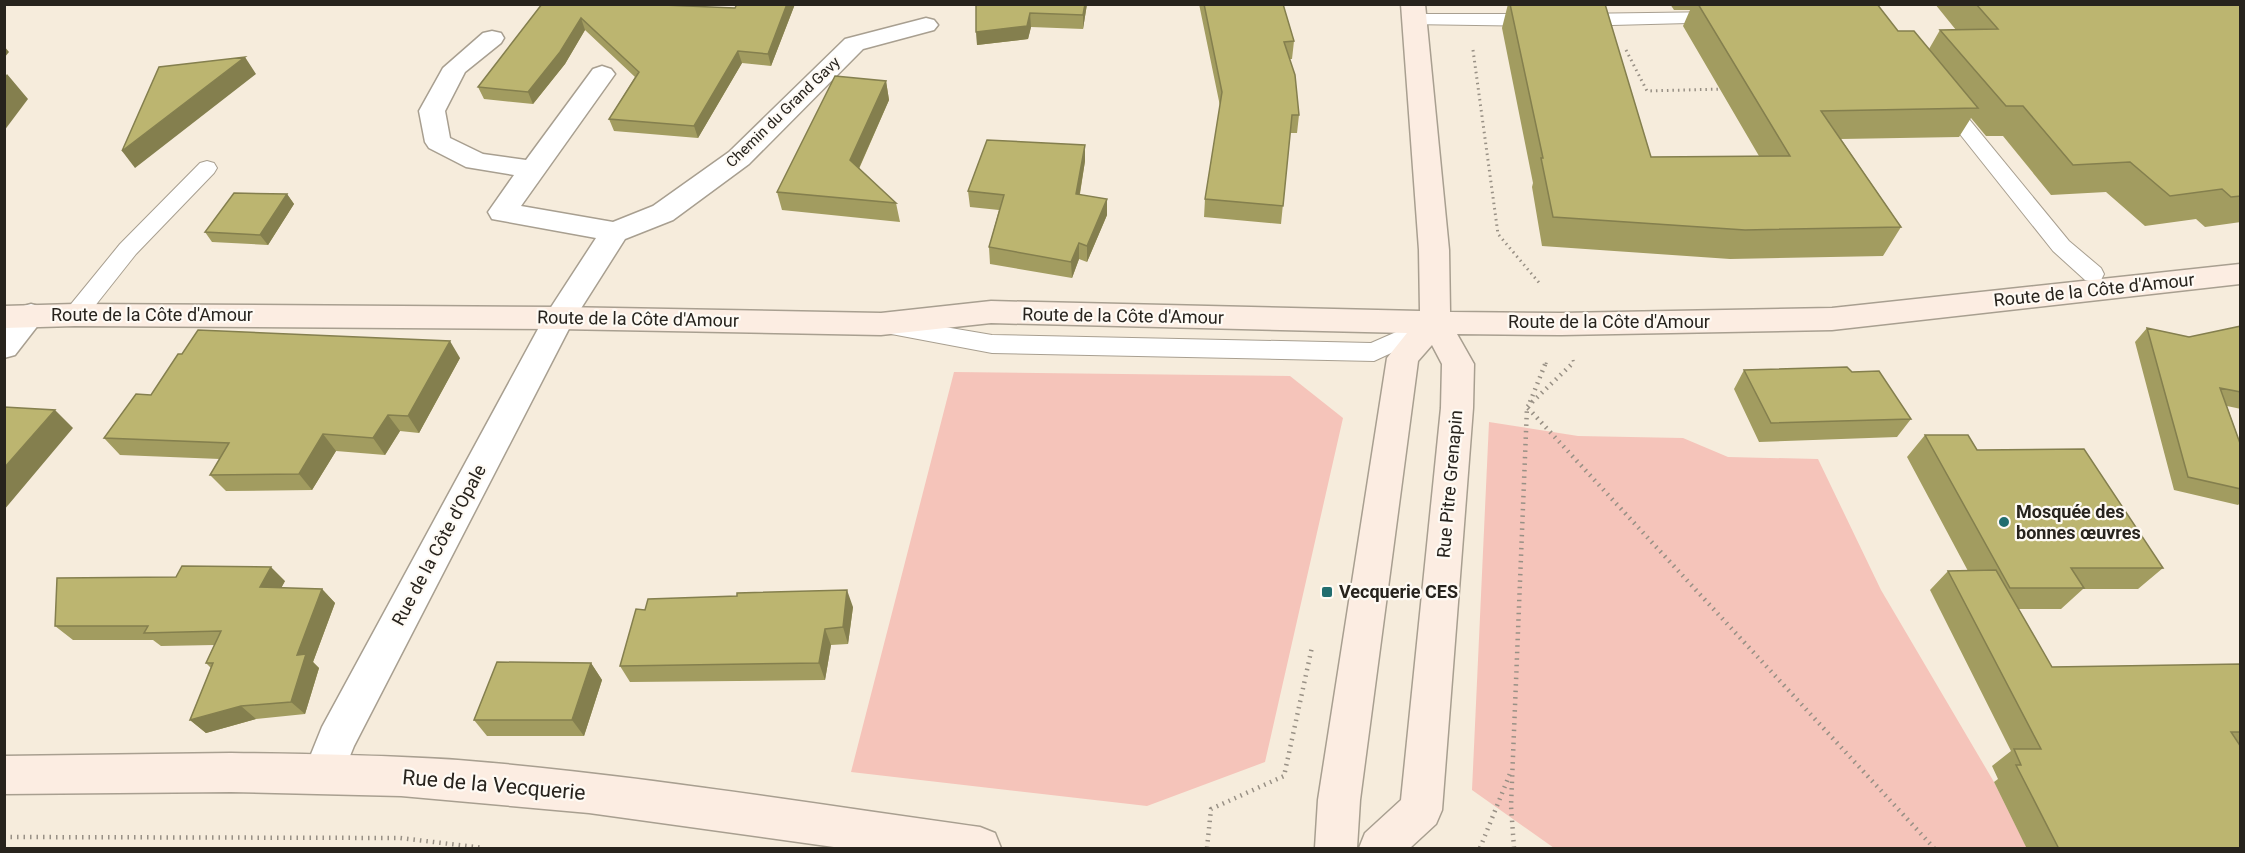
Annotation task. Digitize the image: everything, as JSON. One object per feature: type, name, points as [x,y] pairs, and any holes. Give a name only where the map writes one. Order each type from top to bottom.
[{"type":"main road","name":"Rue Pitre Grenapin","points":[[1380,849],[1421,810],[1455,433],[1458,375],[1458,364],[1435,322],[1434,250],[1414,12]]},
{"type":"main road","name":"Route de la Côte d'Amour","points":[[18,316],[559,318],[881,324],[991,312],[1561,324],[1832,319],[2241,274]]},
{"type":"main road","points":[[1336,849],[1339,800],[1403,358],[1435,322]]},
{"type":"main road","name":"Rue de la Vecquerie","points":[[4,775],[323,774],[455,780],[587,792],[980,849]]},
{"type":"street","name":"Chemin du Grand Gavy","points":[[615,232],[663,213],[739,158],[854,44],[926,26]]},
{"type":"street","points":[[492,39],[455,68],[432,111],[438,142],[476,161],[534,170]]},
{"type":"street","points":[[559,318],[615,232],[502,212],[602,74]]},
{"type":"street","points":[[4,347],[18,316]]},
{"type":"street","name":"Rue de la Côte d'Opale","points":[[323,774],[336,740],[559,318]]},
{"type":"lane","points":[[1414,12],[1469,21],[1738,18]]},
{"type":"lane","points":[[1931,84],[2061,246],[2093,274]]},
{"type":"lane","points":[[75,315],[128,249],[207,168]]},
{"type":"path","points":[[1611,19],[1647,90],[1730,89]]},
{"type":"path","points":[[1469,21],[1498,234],[1546,291]]},
{"type":"path","points":[[1514,849],[1511,806],[1527,407],[1934,849]]},
{"type":"path","points":[[1480,849],[1513,766]]},
{"type":"path","points":[[1207,849],[1211,809],[1284,776]]},
{"type":"path","points":[[4,837],[400,837],[484,849]]},
{"type":"shaded area","points":[[954,372],[1290,376],[1343,418],[1265,762],[1147,806],[851,772]]},
{"type":"shaded area","points":[[1489,422],[1578,436],[1683,438],[1728,457],[1818,459],[1881,590],[1994,782],[2027,848],[1554,848],[1472,790]]},
{"type":"building","points":[[542,4],[639,4],[735,8],[737,4],[787,4],[768,54],[738,51],[694,126],[609,119],[639,72],[581,18],[560,52],[528,92],[478,87]]},
{"type":"building","points":[[976,4],[1085,4],[1083,15],[1030,13],[1027,26],[976,32]]},
{"type":"building","points":[[1204,4],[1283,4],[1294,41],[1284,42],[1295,75],[1299,115],[1292,115],[1283,206],[1205,199],[1222,92]]},
{"type":"building","points":[[1510,4],[1605,4],[1651,157],[1790,156],[1698,4],[1877,4],[1898,31],[1914,31],[1978,108],[1821,111],[1901,227],[1745,230],[1553,217],[1541,158],[1543,158]]},
{"type":"building","points":[[1976,4],[2241,4],[2241,196],[2231,197],[2222,189],[2170,196],[2130,162],[2073,165],[2023,106],[2006,106],[1940,30],[1998,29]]},
{"type":"building","points":[[245,57],[122,151],[159,67]]},
{"type":"building","points":[[835,76],[886,81],[850,160],[896,203],[777,192]]},
{"type":"building","points":[[987,140],[1085,145],[1076,194],[1107,199],[1087,246],[1079,243],[1071,262],[989,247],[1004,195],[968,191]]},
{"type":"building","points":[[234,193],[287,194],[260,235],[205,232]]},
{"type":"building","points":[[2241,326],[2241,392],[2220,388],[2241,446],[2241,489],[2188,477],[2147,328],[2189,337]]},
{"type":"building","points":[[198,330],[450,341],[408,416],[388,415],[373,438],[323,434],[299,474],[210,475],[229,443],[104,438],[136,394],[151,395],[178,354],[182,354]]},
{"type":"building","points":[[1847,367],[1852,372],[1879,371],[1911,419],[1771,423],[1744,370]]},
{"type":"building","points":[[4,407],[55,410],[4,468]]},
{"type":"building","points":[[1925,435],[1968,435],[1977,450],[2084,449],[2163,568],[2071,568],[2084,588],[2010,588]]},
{"type":"building","points":[[182,566],[271,567],[260,587],[322,589],[297,655],[306,654],[291,702],[241,706],[190,720],[213,663],[206,663],[221,631],[144,633],[148,626],[55,626],[57,578],[176,577]]},
{"type":"building","points":[[1996,570],[2052,667],[2241,664],[2241,732],[2231,732],[2241,747],[2241,849],[2059,849],[2016,765],[2021,765],[2014,749],[2041,749],[1948,571]]},
{"type":"building","points":[[847,590],[843,627],[825,629],[819,663],[620,666],[636,609],[645,610],[648,599],[737,596],[737,593]]},
{"type":"building","points":[[497,662],[591,663],[572,720],[474,720]]},
{"type":"place","name":"Mosquée des bonnes œuvres","points":[[2004,522]]},
{"type":"place","name":"Vecquerie CES","points":[[1327,592]]}]
